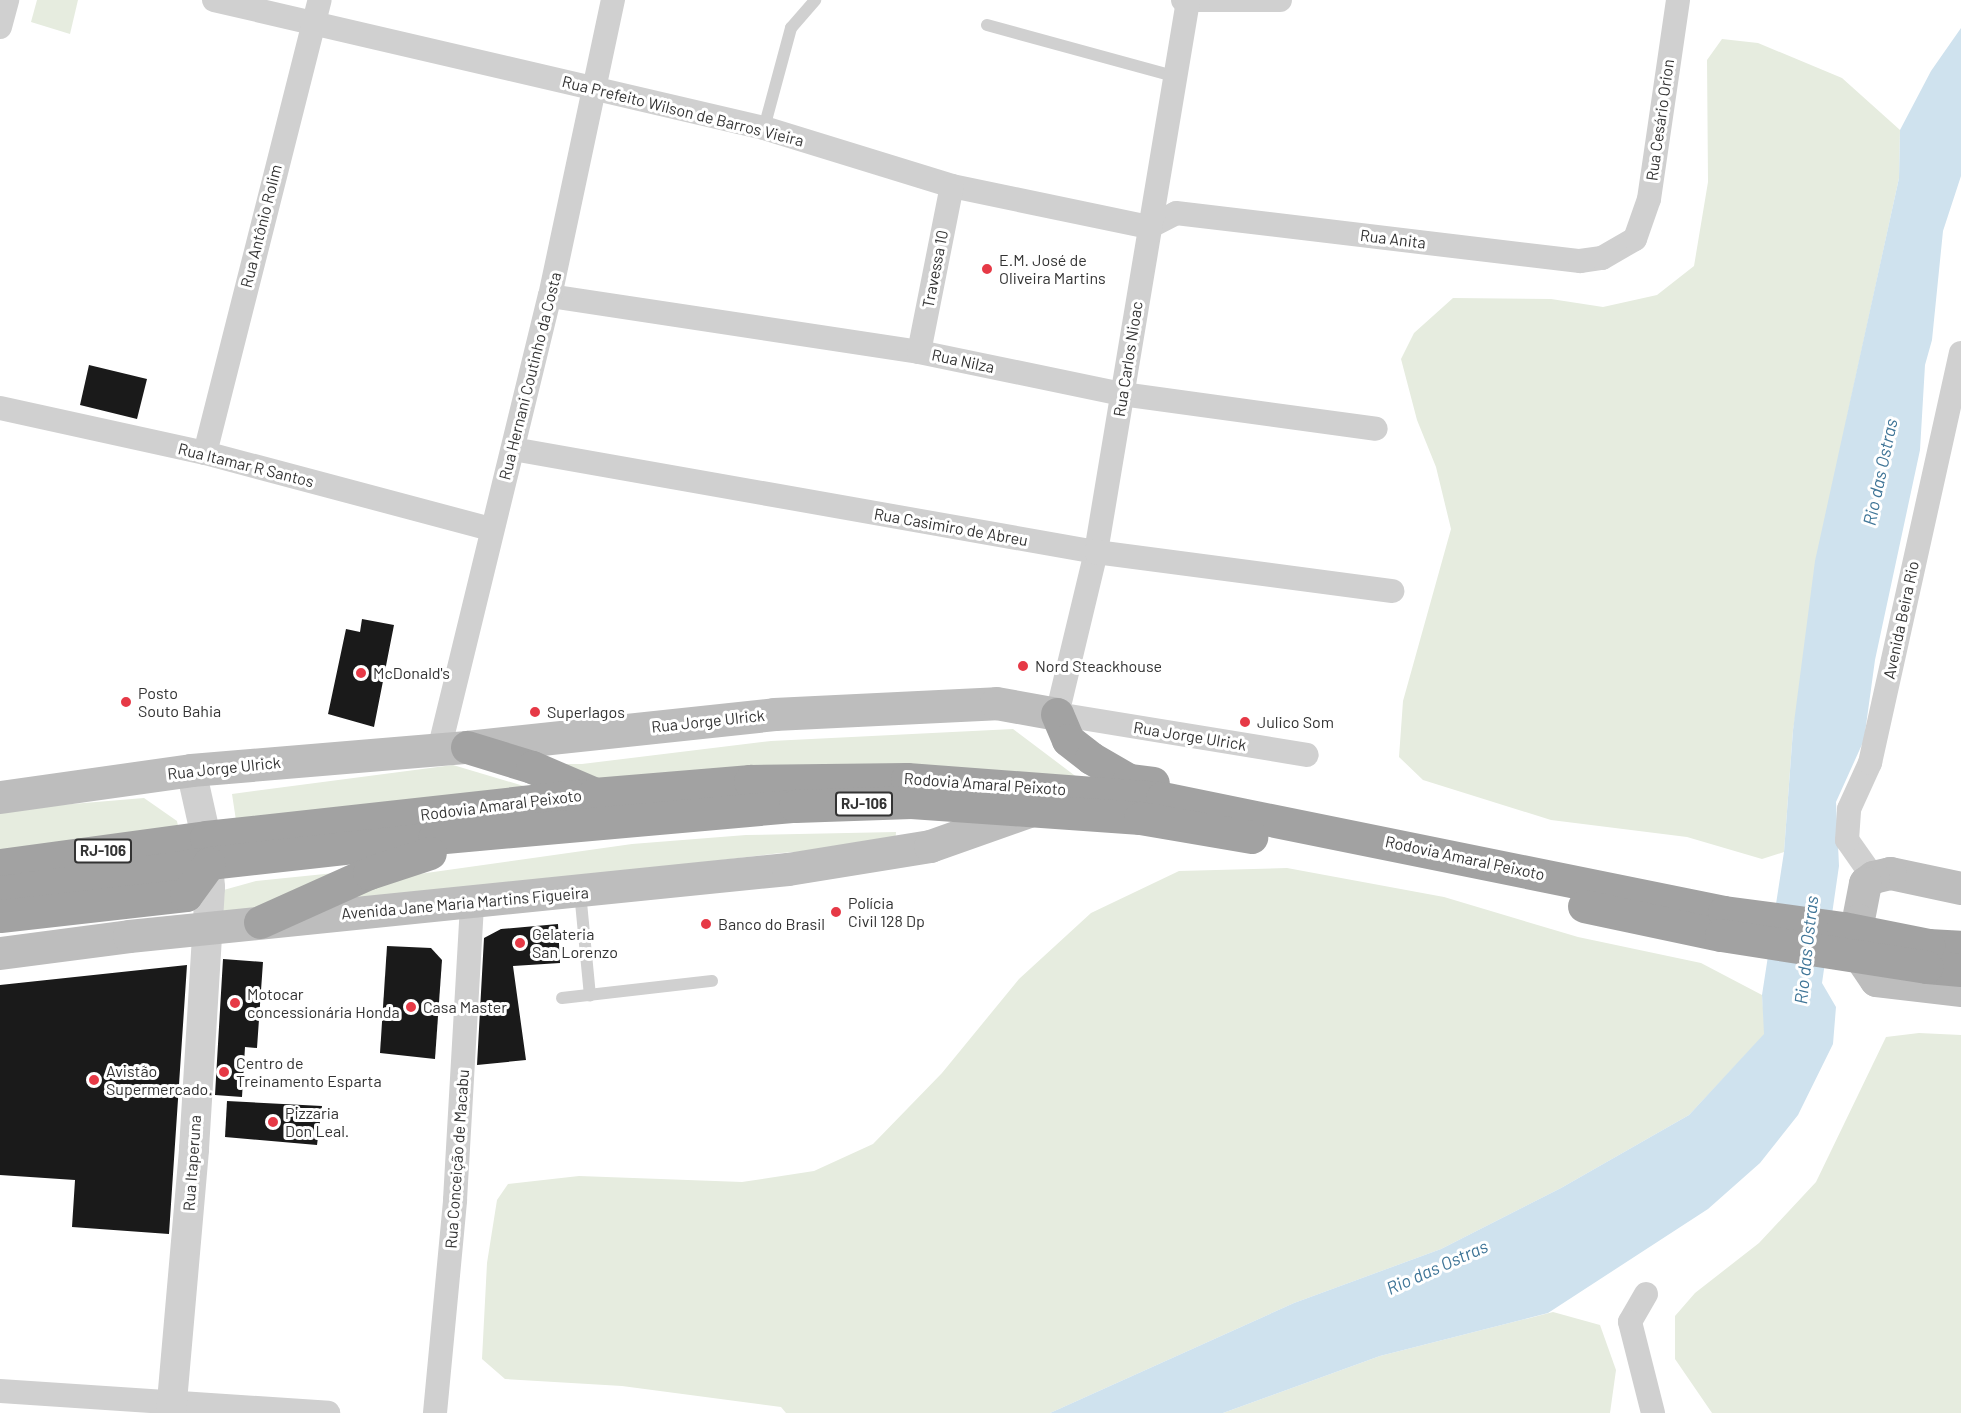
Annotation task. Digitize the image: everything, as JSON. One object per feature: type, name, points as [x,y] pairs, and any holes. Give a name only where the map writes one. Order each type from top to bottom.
[{"type":"highway","points":[[1057,714],[1068,740],[1130,780],[1203,791],[1238,812]]},
{"type":"highway","points":[[453,748],[532,767],[594,794]]},
{"type":"highway","name":"Rodovia Amaral Peixoto","points":[[0,892],[208,850],[594,794],[750,781],[907,778],[1162,798],[1238,812],[1723,923]]},
{"type":"highway","name":"Rodovia Amaral Peixoto","points":[[0,865],[511,831],[795,806],[911,802],[1140,818],[1723,923],[1928,956],[1961,970]]},
{"type":"highway","points":[[260,922],[387,867],[511,831]]},
{"type":"highway","points":[[0,916],[186,895],[208,850]]},
{"type":"highway","name":"Rodovia Amaral Peixoto","points":[[1928,956],[1961,946]]},
{"type":"main road","name":"Rua Jorge Ulrick","points":[[0,797],[191,770],[453,748],[774,714],[996,703],[1057,714]]},
{"type":"main road","points":[[911,802],[930,846]]},
{"type":"main road","name":"Avenida Jane Maria Martins Figueira","points":[[0,953],[260,922],[472,904],[788,869],[930,846],[1029,811]]},
{"type":"main road","points":[[1961,888],[1890,873],[1873,877],[1865,883],[1858,920],[1863,961],[1876,980],[1961,990]]},
{"type":"street","points":[[0,27],[7,0]]},
{"type":"street","name":"Rua Prefeito Wilson de Barros Vieira","points":[[214,0],[313,26],[764,128],[952,186],[1149,226]]},
{"type":"street","name":"Rua Antônio Rolim","points":[[205,453],[320,0]]},
{"type":"street","name":"Rua Hernani Coutinho da Costa","points":[[453,748],[490,529],[513,449],[550,296],[613,0]]},
{"type":"street","points":[[1186,1],[1280,0]]},
{"type":"street","name":"Rua Cesário Orion","points":[[1635,239],[1649,199],[1678,0]]},
{"type":"street","name":"Rua Carlos Nioac","points":[[1057,714],[1096,552],[1149,226],[1177,76],[1186,1]]},
{"type":"street","name":"Travessa 10","points":[[919,352],[952,186]]},
{"type":"street","name":"Rua Anita","points":[[1149,226],[1176,213],[1580,261],[1602,258],[1635,239]]},
{"type":"street","name":"Rua Nilza","points":[[550,296],[919,352],[1122,394],[1376,429]]},
{"type":"street","name":"Avenida Beira Rio","points":[[1873,877],[1847,840],[1850,810],[1870,763],[1961,353]]},
{"type":"street","name":"Rua Itamar R Santos","points":[[0,408],[205,453],[490,529]]},
{"type":"street","name":"Rua Casimiro de Abreu","points":[[513,449],[1096,552],[1392,591]]},
{"type":"street","name":"Rua Jorge Ulrick","points":[[1057,714],[1307,755]]},
{"type":"street","name":"Rua Itaperuna","points":[[171,1408],[208,928],[208,850],[191,770]]},
{"type":"street","name":"Rua Conceição de Macabu","points":[[435,1413],[455,1200],[472,904]]},
{"type":"street","points":[[1646,1294],[1630,1322],[1653,1413]]},
{"type":"street","points":[[0,1391],[171,1408],[328,1413]]},
{"type":"lane","points":[[764,128],[791,28],[815,0]]},
{"type":"lane","points":[[987,25],[1177,76]]},
{"type":"lane","points":[[580,892],[590,996]]},
{"type":"lane","points":[[562,998],[712,981]]},
{"type":"shaded area","points":[[37,0],[78,0],[70,34],[31,22]]},
{"type":"shaded area","points":[[1722,39],[1758,43],[1842,78],[1900,130],[1899,178],[1847,417],[1793,730],[1784,852],[1762,859],[1687,837],[1551,820],[1423,780],[1399,757],[1403,701],[1451,529],[1436,467],[1417,420],[1401,359],[1414,333],[1453,298],[1551,299],[1603,307],[1657,295],[1694,266],[1708,182],[1707,60]]},
{"type":"shaded area","points":[[1013,729],[1082,781],[598,785],[542,764],[582,764],[771,741]]},
{"type":"shaded area","points":[[453,765],[537,790],[237,827],[232,794]]},
{"type":"shaded area","points":[[144,798],[177,821],[180,836],[0,855],[0,810]]},
{"type":"shaded area","points":[[896,832],[895,846],[780,853],[386,900],[343,898],[412,875],[632,844],[746,835]]},
{"type":"shaded area","points":[[1287,868],[1444,897],[1578,937],[1701,963],[1762,995],[1765,1034],[1689,1115],[1561,1188],[1441,1249],[1294,1303],[1050,1413],[786,1413],[781,1407],[622,1386],[505,1379],[482,1359],[487,1263],[497,1200],[508,1184],[579,1176],[742,1182],[814,1171],[873,1144],[942,1073],[1019,979],[1091,913],[1179,871]]},
{"type":"shaded area","points":[[354,871],[269,908],[221,914],[220,891],[256,881]]},
{"type":"shaded area","points":[[1919,1033],[1961,1035],[1961,1413],[1712,1413],[1675,1359],[1675,1316],[1695,1293],[1759,1243],[1816,1182],[1886,1037]]},
{"type":"shaded area","points":[[1553,1312],[1600,1325],[1616,1370],[1610,1413],[1223,1413],[1380,1356]]},
{"type":"water","name":"Rio das Ostras","points":[[1961,28],[1961,176],[1943,231],[1932,340],[1925,365],[1920,450],[1875,660],[1864,740],[1836,802],[1839,866],[1822,983],[1836,1007],[1833,1044],[1798,1115],[1760,1163],[1708,1209],[1548,1313],[1380,1356],[1223,1413],[1050,1413],[1294,1303],[1441,1249],[1561,1188],[1689,1115],[1764,1034],[1762,995],[1784,852],[1793,730],[1815,561],[1899,178],[1900,130],[1931,71]]},
{"type":"building","points":[[89,365],[147,379],[137,419],[80,405]]},
{"type":"building","name":"McDonald's","points":[[362,619],[394,625],[374,727],[328,714],[346,629],[360,632]]},
{"type":"building","points":[[558,924],[560,963],[513,966],[526,1060],[477,1065],[484,938],[501,929]]},
{"type":"building","name":"Casa Master","points":[[387,946],[431,948],[442,960],[435,1059],[380,1053]]},
{"type":"building","name":"Motocar concessionária Honda","points":[[223,959],[263,962],[257,1048],[245,1047],[242,1097],[215,1095]]},
{"type":"building","name":"Avistão Supermercado.","points":[[187,965],[169,1234],[72,1227],[75,1180],[0,1175],[0,985]]},
{"type":"building","name":"Pizzaria Don Leal.","points":[[227,1101],[322,1106],[317,1145],[225,1137]]},
{"type":"place","name":"E.M. José de Oliveira Martins","points":[[987,269]]},
{"type":"place","name":"Nord Steackhouse","points":[[1023,666]]},
{"type":"place","name":"McDonald's","points":[[361,673]]},
{"type":"place","name":"Posto Souto Bahia","points":[[126,702]]},
{"type":"place","name":"Superlagos","points":[[535,712]]},
{"type":"place","name":"Julico Som","points":[[1245,722]]},
{"type":"place","name":"Polícia Civil 128 Dp","points":[[836,912]]},
{"type":"place","name":"Banco do Brasil","points":[[706,924]]},
{"type":"place","name":"Gelateria San Lorenzo","points":[[520,943]]},
{"type":"place","name":"Motocar concessionária Honda","points":[[235,1003]]},
{"type":"place","name":"Casa Master","points":[[411,1007]]},
{"type":"place","name":"Centro de Treinamento Esparta","points":[[224,1072]]},
{"type":"place","name":"Avistão Supermercado.","points":[[94,1080]]},
{"type":"place","name":"Pizzaria Don Leal.","points":[[273,1122]]}]
